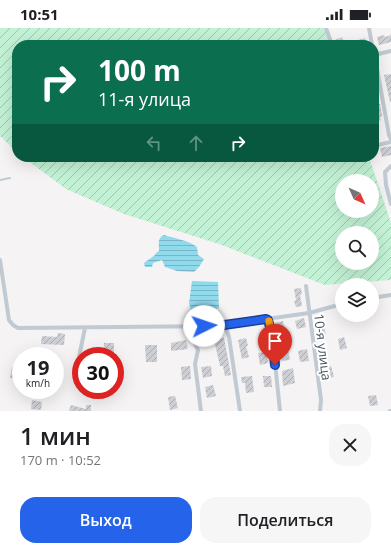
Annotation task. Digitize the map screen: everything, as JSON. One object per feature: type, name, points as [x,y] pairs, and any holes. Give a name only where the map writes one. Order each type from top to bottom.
[{"type":"street","points":[[326,28],[330,40]]},
{"type":"street","points":[[369,28],[371,40]]},
{"type":"street","points":[[379,53],[391,51]]},
{"type":"street","points":[[379,81],[391,139]]},
{"type":"street","points":[[379,145],[391,142]]},
{"type":"street","points":[[391,166],[385,172],[386,185],[391,204]]},
{"type":"street","points":[[0,260],[9,320],[13,326],[18,328],[217,326],[266,319],[268,320],[309,313],[335,306]]},
{"type":"street","name":"10-я улица","points":[[306,286],[321,400],[320,411]]},
{"type":"street","points":[[379,297],[391,295]]},
{"type":"street","points":[[268,320],[272,334],[280,411]]},
{"type":"street","points":[[217,326],[227,331],[229,337],[240,411]]},
{"type":"street","points":[[192,327],[192,338],[198,350],[195,364],[201,411]]},
{"type":"street","points":[[81,347],[84,328]]},
{"type":"lane","points":[[0,180],[10,178]]},
{"type":"green space","points":[[0,28],[325,28],[329,40],[12,40],[12,147],[0,136]]},
{"type":"green space","points":[[30,162],[371,162],[375,174],[335,174],[335,218],[379,218],[379,187],[391,223],[391,280],[379,281],[379,278],[335,278],[335,284],[325,285],[219,244],[124,214],[66,189]]},
{"type":"water","points":[[164,235],[186,241],[197,247],[198,255],[204,259],[194,272],[177,271],[165,267],[162,260],[153,263],[152,267],[145,267],[144,263],[159,251],[159,240]]},
{"type":"water","points":[[192,281],[218,282],[219,308],[206,311],[191,311],[189,303]]},
{"type":"building","points":[[391,35],[391,42],[379,45],[379,40],[377,37]]},
{"type":"building","points":[[342,37],[343,40],[335,40]]},
{"type":"building","points":[[391,74],[391,102],[390,102],[384,75]]},
{"type":"building","points":[[379,104],[382,116],[380,117],[381,120],[379,121]]},
{"type":"building","points":[[391,146],[391,155],[382,157],[380,148]]},
{"type":"building","points":[[301,288],[302,294],[300,295],[302,306],[296,307],[294,301],[296,300],[294,289]]},
{"type":"building","points":[[304,318],[306,327],[297,329],[295,321]]},
{"type":"building","points":[[324,320],[326,339],[320,340],[318,321]]},
{"type":"building","points":[[283,321],[286,341],[279,342],[275,323]]},
{"type":"building","points":[[58,333],[65,334],[64,345],[41,344],[42,336],[57,337]]},
{"type":"building","points":[[344,337],[347,348],[340,350],[338,339]]},
{"type":"building","points":[[224,338],[231,375],[225,376],[223,366],[220,366],[214,340]]},
{"type":"building","points":[[246,338],[248,346],[246,346],[249,357],[242,359],[238,340]]},
{"type":"building","points":[[186,340],[188,349],[171,351],[171,343]]},
{"type":"building","points":[[104,343],[114,343],[114,347],[104,347]]},
{"type":"building","points":[[145,345],[157,345],[157,362],[146,362]]},
{"type":"building","points":[[288,349],[290,360],[282,361],[280,351]]},
{"type":"building","points":[[307,349],[309,361],[300,362],[298,351]]},
{"type":"building","points":[[266,352],[268,363],[260,365],[258,353]]},
{"type":"building","points":[[190,366],[191,379],[182,380],[181,367]]},
{"type":"building","points":[[211,366],[212,376],[203,378],[201,367]]},
{"type":"building","points":[[331,366],[334,377],[325,379],[323,368]]},
{"type":"building","points":[[12,367],[12,378],[10,378]]},
{"type":"building","points":[[293,368],[295,383],[283,386],[282,371]]},
{"type":"building","points":[[252,376],[254,392],[246,393],[245,383],[242,383],[241,377]]},
{"type":"building","points":[[263,376],[271,376],[272,387],[264,387]]},
{"type":"building","points":[[213,385],[216,396],[207,398],[205,387]]},
{"type":"building","points":[[376,395],[378,405],[370,406],[368,396]]},
{"type":"building","points":[[175,396],[178,408],[170,410],[168,397]]},
{"type":"building","points":[[32,400],[42,402],[41,410],[31,409]]},
{"type":"building","points":[[71,405],[86,409],[86,405],[91,405],[91,411],[69,411]]},
{"type":"slow traffic","points":[[269,321],[273,342]]},
{"type":"route","points":[[204,326],[217,326],[266,319],[268,320],[272,334],[275,365]]}]
